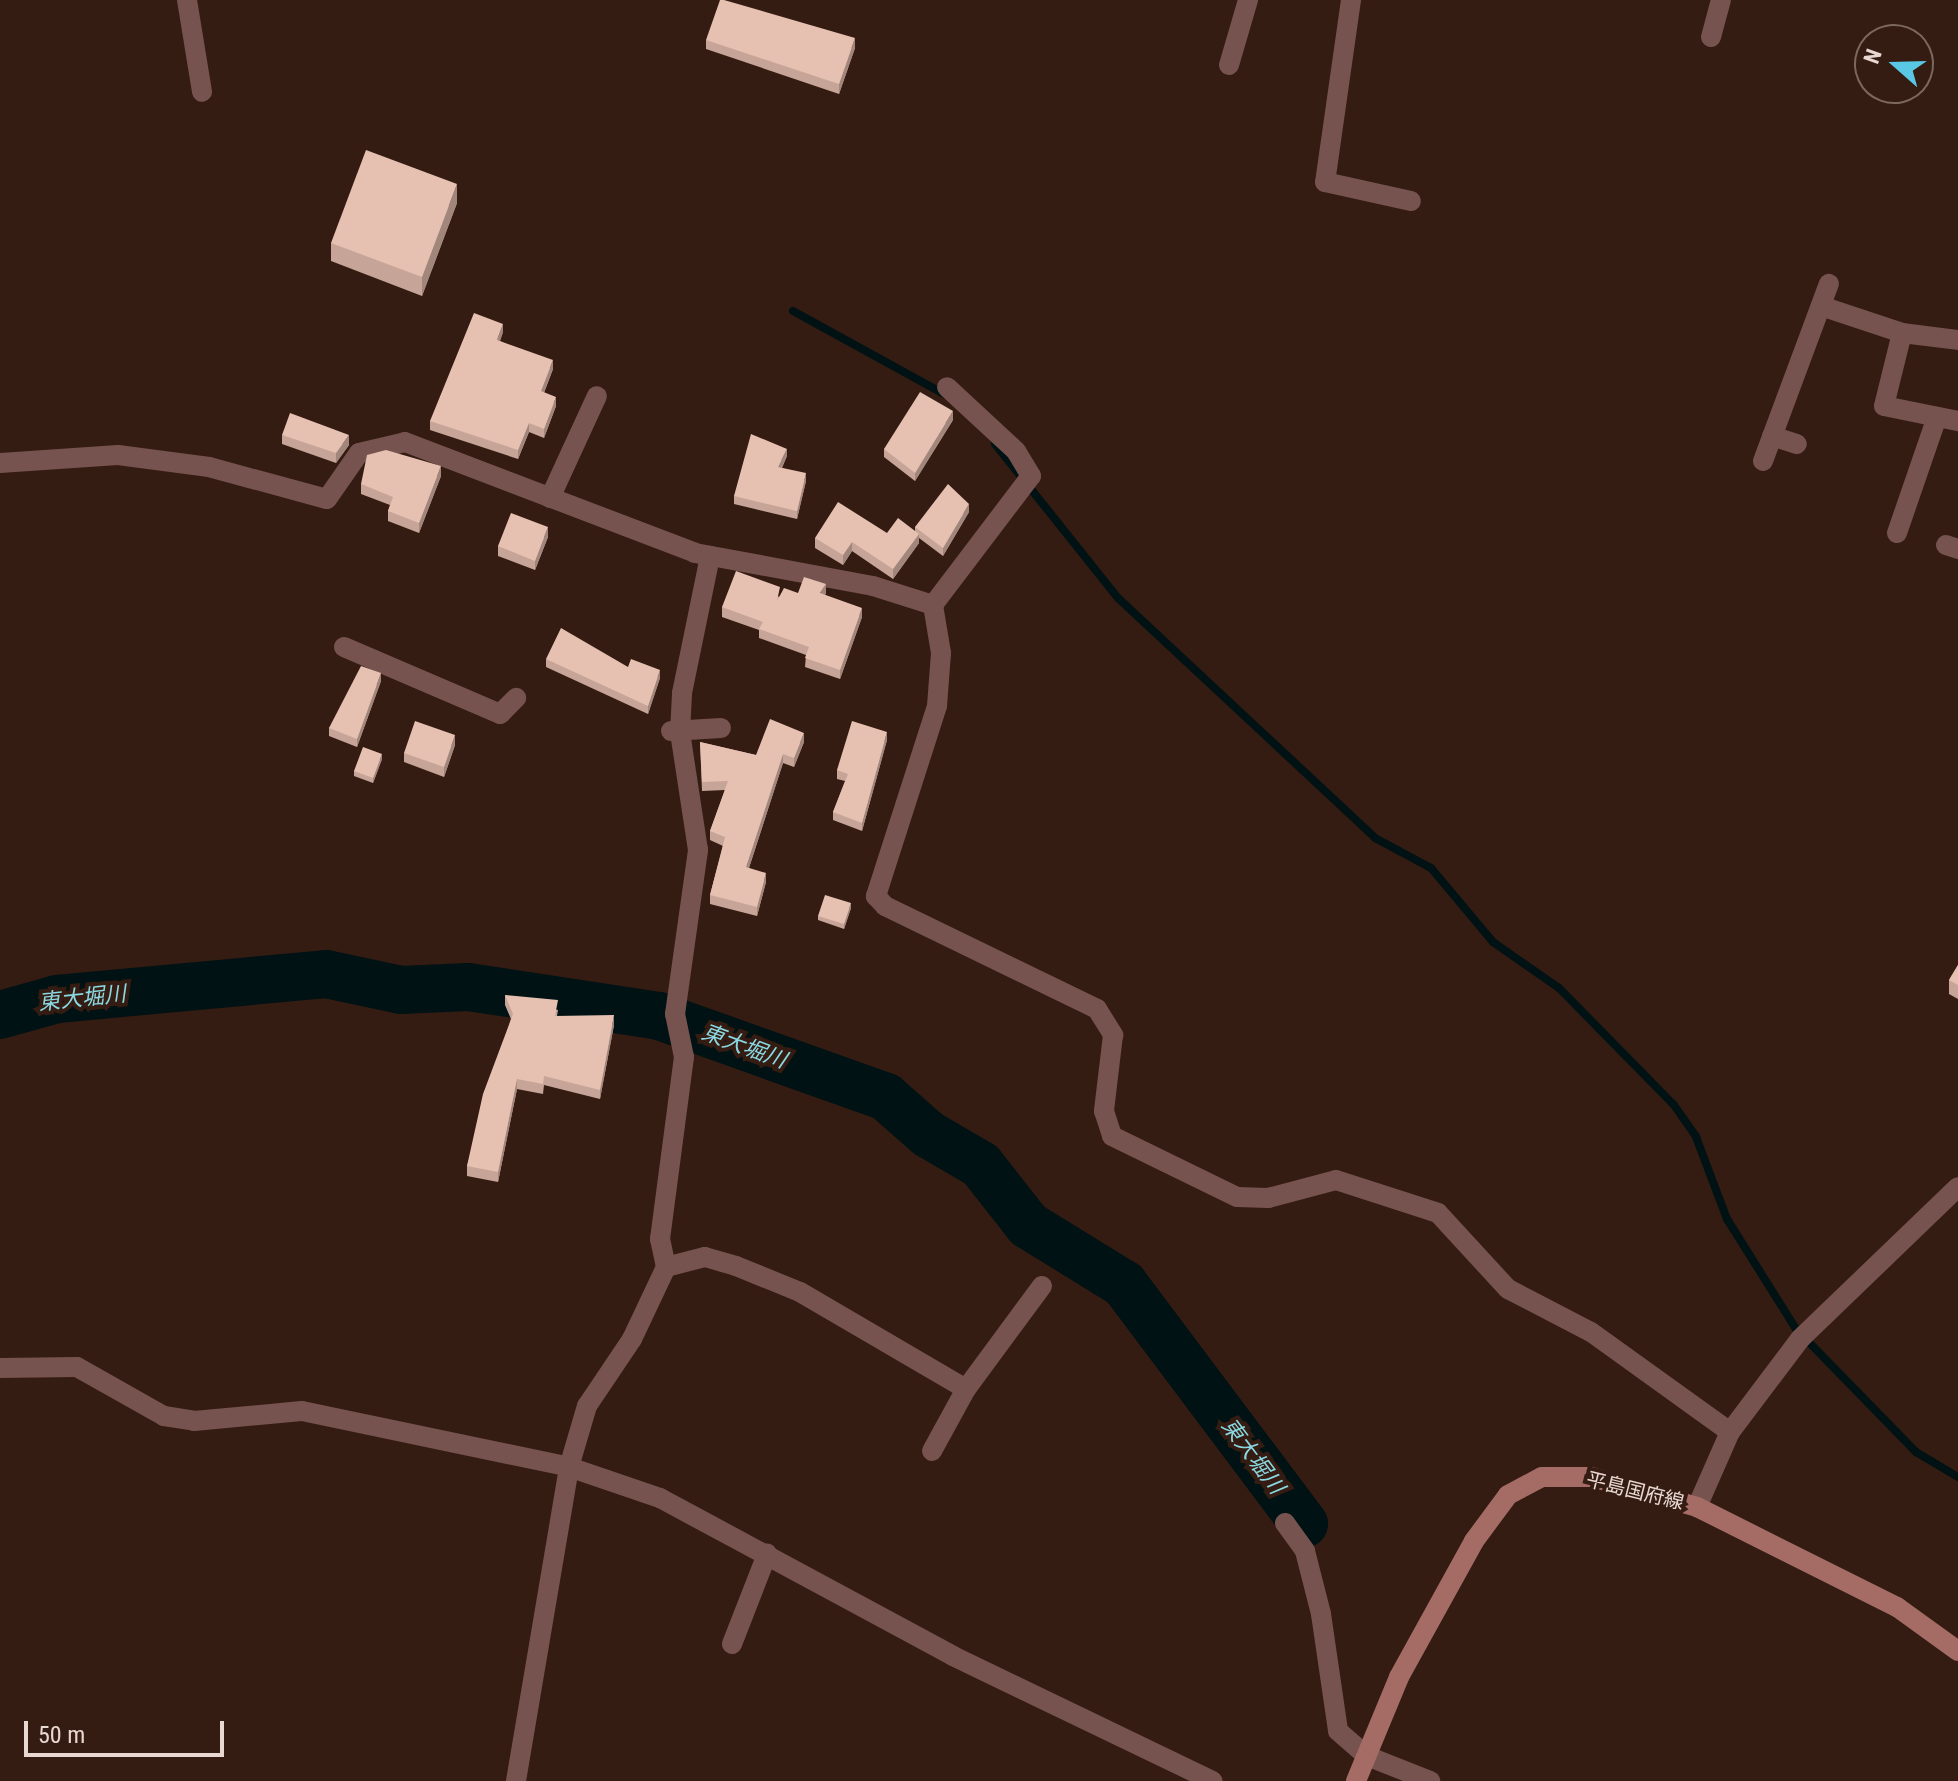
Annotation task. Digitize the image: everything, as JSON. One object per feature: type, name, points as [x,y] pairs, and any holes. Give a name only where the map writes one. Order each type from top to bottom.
[{"type":"main road","name":"平島国府線","points":[[1356,1781],[1407,1664],[1474,1541],[1508,1495],[1567,1475],[1697,1507],[1897,1607],[1958,1651]]},
{"type":"street","points":[[187,0],[202,92]]},
{"type":"street","points":[[1229,65],[1248,0]]},
{"type":"street","points":[[1351,0],[1325,182],[1411,201]]},
{"type":"street","points":[[1711,37],[1721,0]]},
{"type":"street","points":[[1763,461],[1829,284]]},
{"type":"street","points":[[1821,306],[1902,333],[1958,340]]},
{"type":"street","points":[[1897,533],[1948,419],[1884,406],[1902,333]]},
{"type":"street","points":[[947,387],[1016,451],[1031,476],[933,605],[941,653],[937,706],[876,896],[885,906],[1097,1009],[1113,1035],[1104,1111],[1112,1136],[1237,1197],[1268,1198],[1336,1180],[1438,1213],[1508,1289],[1591,1332],[1730,1432]]},
{"type":"street","points":[[550,498],[597,396]]},
{"type":"street","points":[[1772,436],[1797,444]]},
{"type":"street","points":[[0,463],[118,455],[209,467],[327,499],[359,453],[405,442],[550,498],[607,528],[710,556],[933,605]]},
{"type":"street","points":[[516,1781],[569,1467],[587,1406],[632,1339],[666,1267],[660,1239],[684,1057],[675,1020],[698,850],[676,732],[684,652],[702,614],[710,556]]},
{"type":"street","points":[[344,647],[500,714],[516,698]]},
{"type":"street","points":[[676,732],[721,728]]},
{"type":"street","points":[[1697,1507],[1730,1432],[1803,1336],[1958,1187]]},
{"type":"street","points":[[666,1267],[705,1257],[800,1292],[966,1389]]},
{"type":"street","points":[[932,1451],[966,1389],[1042,1286]]},
{"type":"street","points":[[0,1368],[77,1367],[164,1416],[194,1421],[302,1411],[569,1467],[660,1498],[953,1656],[1213,1781]]},
{"type":"street","points":[[1285,1523],[1305,1551],[1321,1614],[1338,1731],[1367,1756],[1430,1781]]},
{"type":"street","points":[[732,1644],[767,1554]]},
{"type":"building","points":[[720,0],[855,38],[839,84],[706,40]]},
{"type":"building","points":[[366,150],[457,184],[422,277],[331,243]]},
{"type":"building","points":[[474,313],[503,324],[497,340],[553,360],[541,391],[556,397],[544,429],[529,423],[518,450],[430,421]]},
{"type":"building","points":[[920,392],[953,411],[915,473],[884,449]]},
{"type":"building","points":[[290,413],[349,435],[336,453],[282,435]]},
{"type":"building","points":[[751,434],[787,449],[778,467],[806,473],[797,511],[734,496]]},
{"type":"building","points":[[386,450],[441,466],[419,523],[388,511],[393,497],[361,484],[367,455]]},
{"type":"building","points":[[948,484],[969,504],[943,548],[915,527]]},
{"type":"building","points":[[838,502],[887,533],[898,518],[919,534],[893,569],[852,542],[843,555],[815,538]]},
{"type":"building","points":[[511,513],[548,527],[535,561],[498,546]]},
{"type":"building","points":[[736,571],[780,587],[777,601],[784,588],[798,593],[804,577],[826,584],[820,593],[862,608],[840,670],[805,658],[809,647],[759,629],[763,622],[722,607]]},
{"type":"building","points":[[561,628],[628,667],[631,659],[660,670],[648,706],[546,659]]},
{"type":"building","points":[[361,666],[381,673],[357,739],[329,728]]},
{"type":"building","points":[[770,719],[804,733],[794,758],[783,754],[746,867],[766,873],[757,907],[710,895],[725,837],[710,831],[728,781],[702,782],[700,742],[756,755]]},
{"type":"building","points":[[415,721],[455,735],[444,767],[404,753]]},
{"type":"building","points":[[852,721],[887,732],[862,823],[833,812],[848,774],[837,770]]},
{"type":"building","points":[[363,747],[382,754],[373,778],[354,771]]},
{"type":"building","points":[[825,895],[851,903],[844,924],[818,916]]},
{"type":"building","points":[[1958,965],[1958,985],[1949,980]]},
{"type":"building","points":[[505,995],[558,1000],[555,1016],[614,1015],[600,1090],[544,1076],[543,1084],[517,1079],[498,1172],[467,1166],[483,1094],[513,1014]]},
{"type":"waterway","points":[[793,311],[946,395]]},
{"type":"waterway","points":[[995,444],[1118,598],[1375,838],[1431,868],[1493,942],[1559,988],[1674,1105],[1696,1137],[1727,1219],[1796,1329],[1916,1452],[1958,1477]]},
{"type":"waterway","name":"東大堀川","points":[[0,1015],[57,999],[326,974],[401,990],[468,987],[659,1016],[886,1097],[928,1134],[981,1165],[1028,1225],[1124,1284],[1304,1524]]}]
